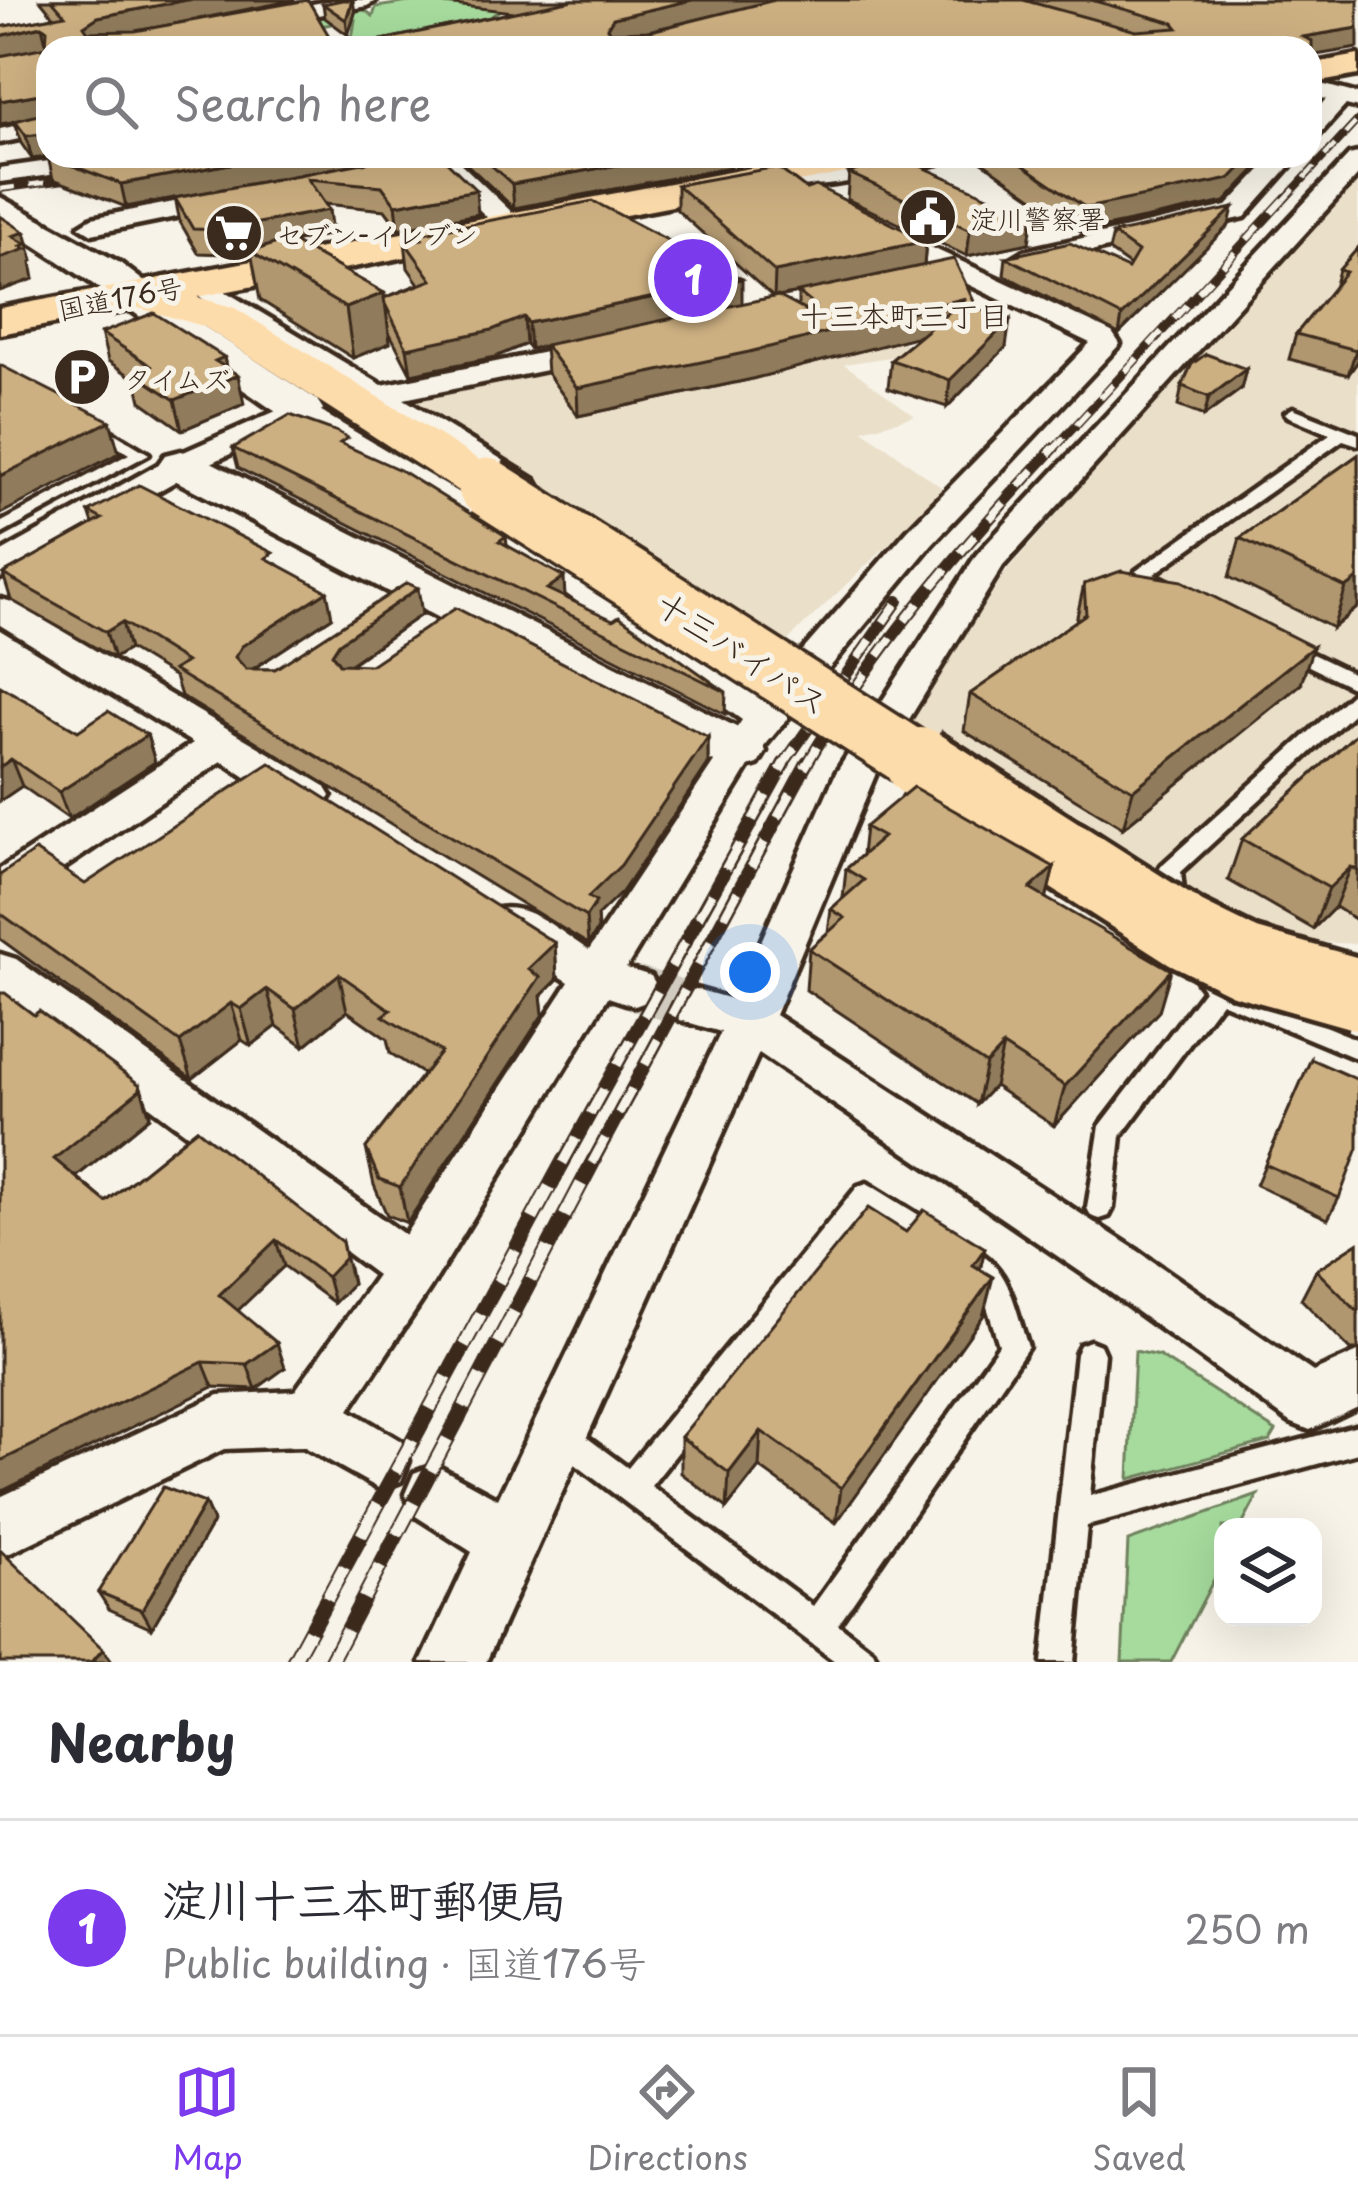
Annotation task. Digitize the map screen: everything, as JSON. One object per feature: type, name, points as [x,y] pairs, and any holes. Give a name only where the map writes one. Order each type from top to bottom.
[{"type":"highway","points":[[1322,72],[1358,65]]},
{"type":"highway","name":"国道176号","points":[[0,321],[510,225],[741,168]]},
{"type":"highway","name":"十三バイパス","points":[[136,294],[219,317],[997,817],[1186,933],[1245,962],[1358,994]]},
{"type":"street","points":[[235,24],[360,1]]},
{"type":"street","points":[[270,18],[288,33]]},
{"type":"street","points":[[1322,62],[1358,55]]},
{"type":"street","points":[[1322,84],[1358,77]]},
{"type":"street","points":[[1322,121],[1350,99]]},
{"type":"street","points":[[0,136],[36,128]]},
{"type":"street","points":[[454,1662],[748,1022],[856,773],[989,561],[1358,160]]},
{"type":"street","points":[[0,175],[50,168]]},
{"type":"street","points":[[444,168],[510,225]]},
{"type":"street","points":[[753,168],[817,200]]},
{"type":"street","points":[[757,168],[807,180],[872,168]]},
{"type":"street","points":[[926,281],[1236,212],[1276,168]]},
{"type":"street","points":[[0,175],[196,282],[379,395],[751,734]]},
{"type":"street","points":[[92,226],[257,194]]},
{"type":"street","points":[[0,208],[106,271],[182,331],[301,409],[493,495]]},
{"type":"street","points":[[310,1418],[615,982],[751,734],[920,537],[1105,344],[1102,338],[859,221]]},
{"type":"street","points":[[379,395],[632,343]]},
{"type":"street","points":[[0,567],[181,466],[301,409]]},
{"type":"street","points":[[181,466],[421,609],[751,734]]},
{"type":"street","points":[[0,610],[353,823]]},
{"type":"street","points":[[0,890],[224,742]]},
{"type":"street","points":[[474,900],[615,982]]},
{"type":"street","points":[[6,984],[412,1270]]},
{"type":"street","points":[[696,1007],[748,1022],[1119,1268],[1310,1403],[1358,1378]]},
{"type":"street","points":[[0,1528],[218,1422],[310,1418],[380,1460]]},
{"type":"street","points":[[435,1494],[510,1541]]},
{"type":"lane","points":[[1293,413],[1350,437]]},
{"type":"lane","points":[[0,530],[141,454],[81,418]]},
{"type":"lane","points":[[1181,595],[1142,575],[1350,437]]},
{"type":"lane","points":[[1260,634],[1357,698],[1169,870],[1177,940],[1217,989],[1358,1050]]},
{"type":"lane","points":[[1100,1208],[1109,1133],[1217,989]]},
{"type":"lane","points":[[631,1488],[867,1195],[990,1274],[1014,1346],[816,1628]]},
{"type":"lane","points":[[1058,1662],[1090,1354]]},
{"type":"lane","points":[[560,1435],[862,1662]]},
{"type":"lane","points":[[1073,1515],[1358,1439]]},
{"type":"shaded area","points":[[1358,174],[1358,944],[1275,940],[909,724],[1003,575]]},
{"type":"shaded area","points":[[855,303],[917,353],[844,364],[915,416],[863,430],[945,490],[783,645],[403,399]]},
{"type":"green space","points":[[422,0],[500,10],[493,15],[532,22],[477,36],[352,36],[355,20],[297,30],[287,18],[358,5],[373,16],[376,7]]},
{"type":"green space","points":[[1135,1351],[1159,1356],[1276,1431],[1270,1441],[1129,1479]]},
{"type":"green space","points":[[1258,1495],[1246,1518],[1214,1518],[1214,1579],[1171,1662],[1122,1662],[1128,1541]]},
{"type":"building","points":[[52,0],[187,0],[98,17],[84,26],[88,32],[135,31],[308,0],[329,36],[47,36],[42,26],[0,36],[0,27],[65,15]]},
{"type":"building","points":[[352,0],[346,20],[323,4]]},
{"type":"building","points":[[573,0],[692,0],[613,18],[607,28],[611,32],[651,31],[775,0],[1023,0],[1136,31],[1178,28],[1091,0],[1358,0],[1358,28],[1309,36],[401,36]]},
{"type":"building","points":[[36,49],[36,95],[0,101],[0,56]]},
{"type":"building","points":[[36,116],[36,135],[26,136],[15,121]]},
{"type":"building","points":[[79,168],[208,168],[121,184]]},
{"type":"building","points":[[336,168],[453,168],[476,190],[396,205],[382,186],[308,179],[329,210],[221,230],[193,229],[175,198]]},
{"type":"building","points":[[494,168],[601,168],[512,184]]},
{"type":"building","points":[[778,168],[806,189],[816,186],[926,241],[775,272],[677,185]]},
{"type":"building","points":[[863,168],[925,168],[1033,216],[970,230],[849,173]]},
{"type":"building","points":[[1028,168],[1241,168],[1230,179],[1086,208]]},
{"type":"building","points":[[593,201],[742,279],[528,323],[524,317],[492,330],[407,348],[384,298],[432,280],[405,242],[422,239],[418,234]]},
{"type":"building","points":[[1233,208],[1122,316],[1006,257],[1070,243],[1128,269],[1138,252],[1113,234]]},
{"type":"building","points":[[0,216],[25,232],[12,236],[26,244],[21,246],[26,249],[0,258]]},
{"type":"building","points":[[288,239],[384,293],[346,308],[251,252]]},
{"type":"building","points":[[1358,248],[1356,350],[1296,334],[1346,272],[1339,270]]},
{"type":"building","points":[[954,259],[977,308],[1010,320],[950,380],[891,360],[966,298],[749,352],[577,388],[545,345],[778,296],[810,313],[815,306],[798,292]]},
{"type":"building","points":[[154,313],[224,357],[215,361],[238,375],[175,400],[134,373],[151,366],[101,333]]},
{"type":"building","points":[[1206,354],[1246,369],[1209,397],[1182,386],[1192,364]]},
{"type":"building","points":[[0,365],[110,421],[0,476]]},
{"type":"building","points":[[290,415],[338,432],[348,438],[340,443],[400,470],[506,536],[499,541],[564,577],[547,589],[613,620],[619,616],[726,692],[233,448]]},
{"type":"building","points":[[1358,455],[1358,579],[1346,588],[1240,538]]},
{"type":"building","points":[[139,485],[273,553],[266,558],[327,591],[242,646],[235,657],[246,669],[275,669],[407,583],[418,588],[339,643],[332,654],[339,664],[371,665],[456,608],[708,737],[621,865],[588,897],[596,902],[586,917],[173,670],[186,662],[122,622],[106,632],[3,574],[102,519],[89,512]]},
{"type":"building","points":[[1121,571],[1182,581],[1313,647],[1133,790],[970,694],[1086,614],[1084,584]]},
{"type":"building","points":[[0,686],[78,731],[108,711],[147,735],[59,792],[11,759],[0,767]]},
{"type":"building","points":[[1358,732],[1358,870],[1351,867],[1329,888],[1242,839]]},
{"type":"building","points":[[270,763],[555,943],[528,969],[540,977],[400,1187],[379,1179],[366,1148],[441,1052],[383,1016],[391,1010],[339,974],[295,1009],[267,989],[241,1009],[231,1003],[180,1042],[0,913],[0,875],[35,851],[85,884]]},
{"type":"building","points":[[913,787],[1054,867],[1030,889],[1171,970],[1065,1086],[1003,1046],[986,1064],[809,949],[845,918],[831,909],[864,880],[846,869],[883,837],[865,827]]},
{"type":"building","points":[[0,993],[34,1015],[39,1011],[140,1085],[140,1090],[54,1159],[106,1202],[197,1129],[342,1242],[345,1258],[327,1277],[276,1240],[219,1295],[277,1343],[247,1364],[203,1362],[0,1461]]},
{"type":"building","points":[[1311,1059],[1358,1080],[1358,1148],[1339,1198],[1265,1164]]},
{"type":"building","points":[[868,1208],[906,1232],[924,1210],[985,1248],[973,1265],[993,1277],[841,1488],[761,1431],[729,1473],[681,1437]]},
{"type":"building","points":[[1358,1243],[1358,1312],[1316,1270]]},
{"type":"building","points":[[163,1487],[205,1503],[142,1610],[98,1592]]},
{"type":"building","points":[[0,1550],[103,1649],[92,1662],[0,1662]]},
{"type":"tunnel","points":[[635,988],[696,1007]]},
{"type":"railway","points":[[1322,159],[1358,120]]},
{"type":"railway","points":[[1284,200],[1314,168]]},
{"type":"railway","points":[[0,189],[93,176]]},
{"type":"railway","points":[[1052,451],[1286,197]]},
{"type":"railway","points":[[806,766],[860,681],[921,600],[1054,448]]},
{"type":"railway","points":[[784,764],[898,601]]},
{"type":"railway","points":[[592,1163],[807,763]]},
{"type":"railway","points":[[563,1163],[784,764]]},
{"type":"railway","points":[[293,1662],[564,1160]]},
{"type":"railway","points":[[330,1662],[594,1160]]},
{"type":"place","name":"淀川警察署","points":[[928,217]]},
{"type":"place","name":"セブン-イレブン","points":[[234,233]]},
{"type":"place","name":"淀川十三本町郵便局","points":[[693,278]]},
{"type":"place","name":"タイムズ","points":[[82,377]]},
{"type":"district","name":"十三本町三丁目","points":[[904,314]]}]
